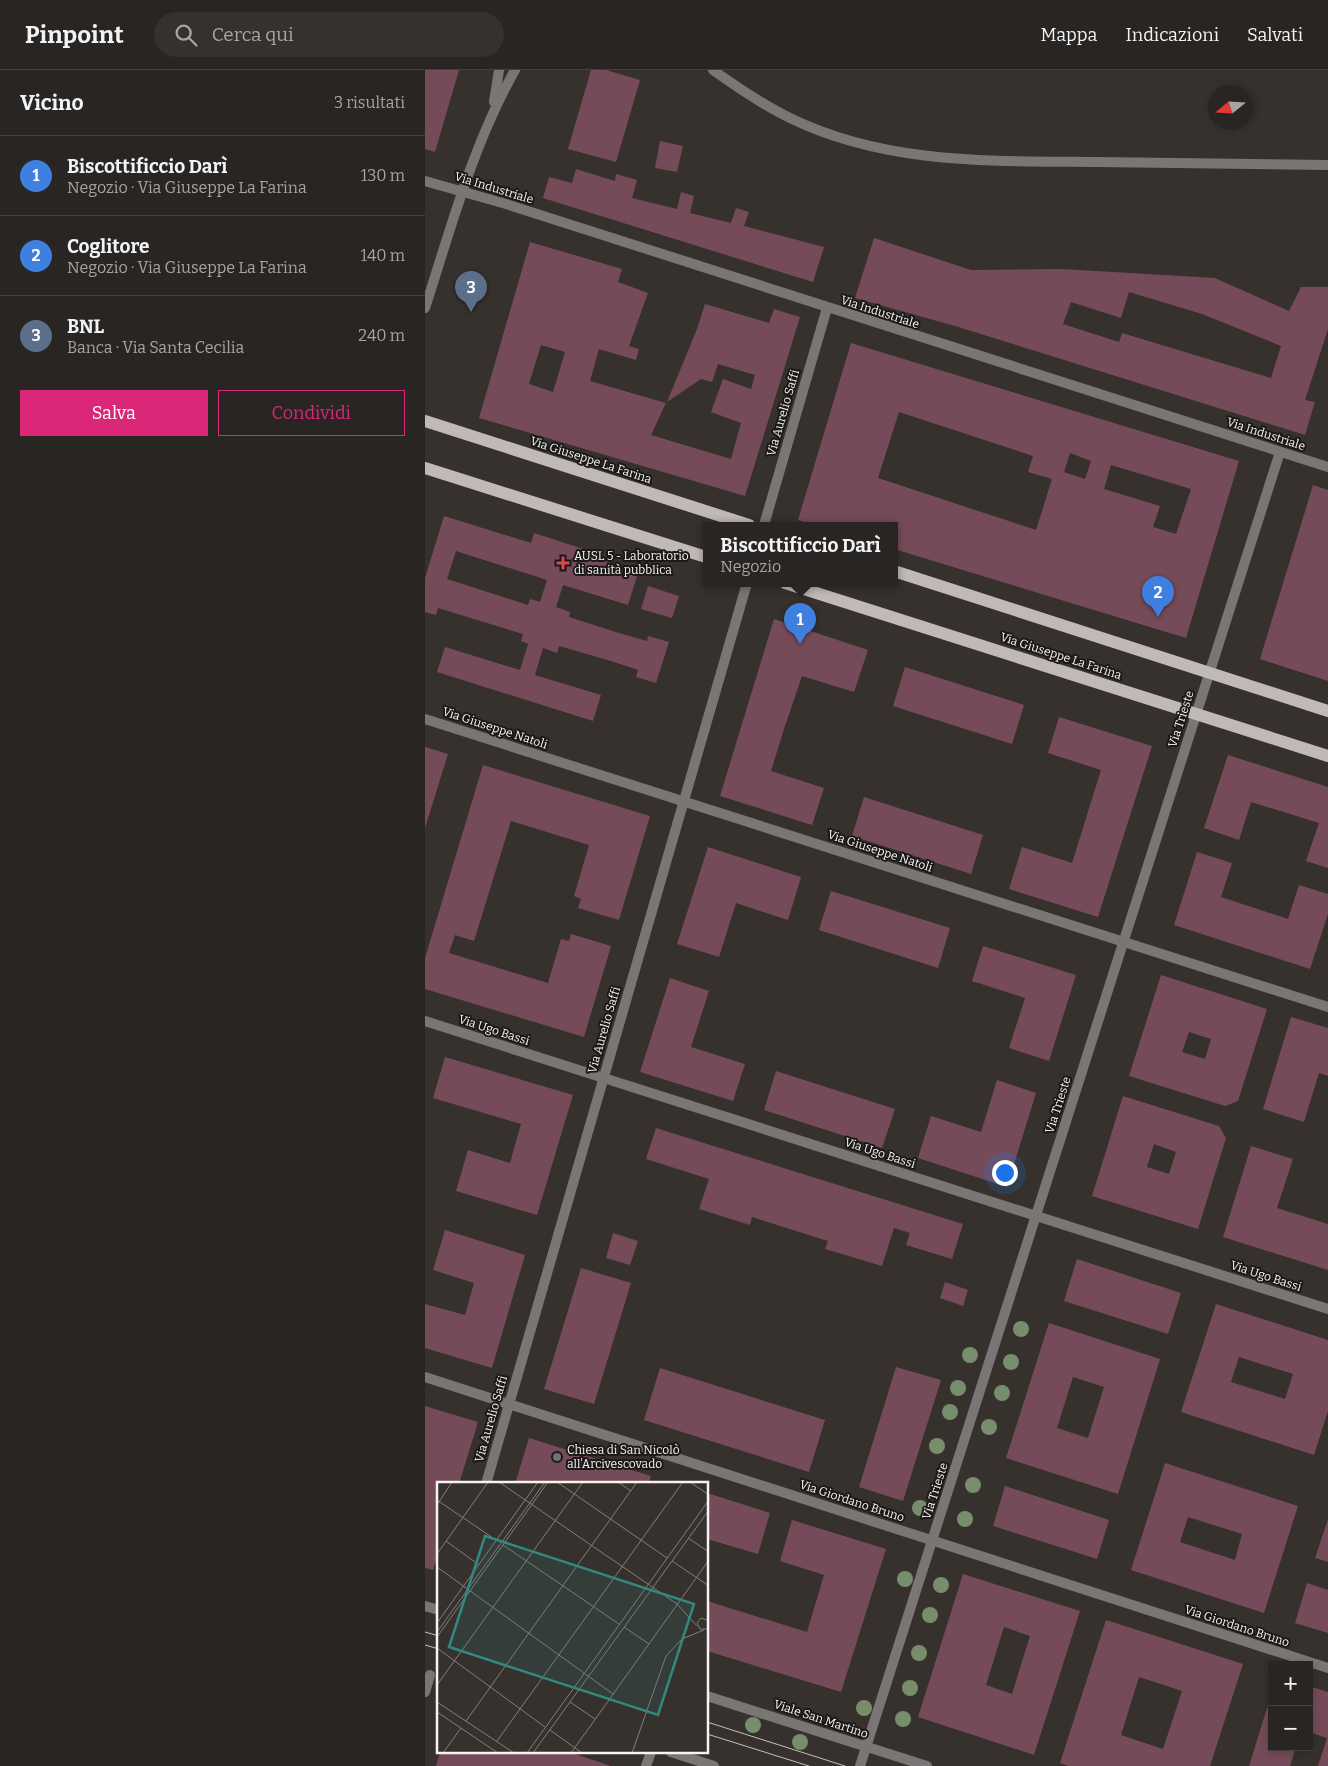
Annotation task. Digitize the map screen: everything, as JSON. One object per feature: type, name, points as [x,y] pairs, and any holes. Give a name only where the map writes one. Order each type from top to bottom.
[{"type":"main road","name":"Via Giuseppe La Farina","points":[[425,421],[740,522]]},
{"type":"main road","points":[[425,468],[703,556]]},
{"type":"main road","points":[[898,573],[1328,711]]},
{"type":"main road","name":"Via Giuseppe La Farina","points":[[798,587],[1328,756]]},
{"type":"street","points":[[493,108],[499,70]]},
{"type":"street","points":[[425,308],[462,192],[493,108],[515,70]]},
{"type":"street","points":[[713,70],[772,109],[814,128],[876,148],[911,154],[987,161],[1328,165]]},
{"type":"street","name":"Via Industriale","points":[[425,181],[1328,467]]},
{"type":"street","name":"Via Aurelio Saffi","points":[[765,522],[827,308]]},
{"type":"street","name":"Via Trieste","points":[[860,1766],[1280,452]]},
{"type":"street","name":"Via Aurelio Saffi","points":[[486,1482],[746,587]]},
{"type":"street","name":"Via Giuseppe Natoli","points":[[425,719],[1328,1008]]},
{"type":"street","name":"Via Ugo Bassi","points":[[425,1021],[1328,1309]]},
{"type":"street","name":"Via Giordano Bruno","points":[[425,1377],[1328,1668]]},
{"type":"street","points":[[425,1692],[431,1676]]},
{"type":"street","name":"Viale San Martino","points":[[709,1697],[927,1766]]},
{"type":"street","points":[[646,1766],[650,1754]]},
{"type":"street","points":[[677,1754],[714,1766]]},
{"type":"building","points":[[425,70],[459,70],[435,152],[425,149]]},
{"type":"building","points":[[591,70],[606,70],[640,80],[616,162],[568,149]]},
{"type":"building","points":[[660,141],[683,146],[677,172],[655,168]]},
{"type":"building","points":[[576,169],[615,181],[616,174],[637,180],[632,198],[677,209],[681,192],[694,196],[690,213],[731,223],[736,208],[749,212],[744,226],[824,247],[813,282],[543,198],[549,177],[572,183]]},
{"type":"building","points":[[874,238],[971,270],[1062,269],[1215,278],[1289,311],[1301,287],[1328,287],[1328,329],[1305,400],[1315,402],[1305,435],[955,326],[855,298]],"holes":[[[1129,292],[1202,314],[1281,346],[1271,378],[1122,333],[1119,342],[1063,324],[1071,302],[1121,318]]]},
{"type":"building","points":[[530,242],[622,269],[618,282],[648,293],[629,346],[639,349],[636,360],[599,349],[590,381],[666,403],[651,435],[731,459],[741,423],[711,412],[723,379],[751,389],[755,375],[718,364],[712,382],[701,379],[667,402],[697,329],[705,304],[769,323],[774,309],[800,317],[745,496],[479,418]],"holes":[[[541,345],[565,352],[553,392],[529,384]]]},
{"type":"building","points":[[851,343],[1239,461],[1186,638],[898,550],[898,522],[804,522],[798,520]],"holes":[[[899,412],[1033,456],[1028,472],[1052,479],[1036,530],[878,478]],[[1070,453],[1091,461],[1085,479],[1064,472]],[[1111,465],[1191,489],[1176,534],[1153,527],[1160,506],[1104,489]]]},
{"type":"building","points":[[1313,485],[1328,490],[1328,681],[1260,659]]},
{"type":"building","points":[[444,516],[531,543],[534,533],[608,557],[606,567],[637,576],[628,605],[563,585],[556,607],[570,612],[569,617],[619,633],[647,641],[648,636],[669,642],[656,683],[636,677],[638,670],[611,661],[559,646],[557,653],[543,648],[535,675],[601,695],[593,721],[437,672],[445,647],[520,670],[528,644],[521,641],[523,634],[438,608],[436,615],[425,612],[425,578]],"holes":[[[456,551],[547,580],[540,602],[530,599],[528,605],[447,579]]]},
{"type":"building","points":[[648,586],[679,596],[672,618],[641,609]]},
{"type":"building","points":[[774,619],[868,650],[854,692],[802,676],[784,729],[771,771],[824,788],[812,825],[720,796]]},
{"type":"building","points":[[905,667],[1024,705],[1012,744],[893,706]]},
{"type":"building","points":[[1059,717],[1152,746],[1098,917],[1009,889],[1022,847],[1072,863],[1101,770],[1048,753]]},
{"type":"building","points":[[425,747],[448,754],[425,828]]},
{"type":"building","points":[[1228,755],[1328,787],[1328,868],[1306,861],[1319,823],[1251,802],[1239,840],[1204,828]]},
{"type":"building","points":[[483,765],[650,816],[619,920],[578,908],[581,899],[574,896],[589,845],[511,821],[474,941],[455,935],[449,953],[548,983],[561,939],[569,941],[571,934],[611,946],[584,1037],[425,989],[425,958]]},
{"type":"building","points":[[864,797],[983,835],[971,874],[852,836]]},
{"type":"building","points":[[708,847],[801,877],[788,920],[736,903],[719,957],[677,944]]},
{"type":"building","points":[[1197,852],[1232,863],[1221,897],[1288,919],[1299,885],[1328,894],[1328,914],[1310,969],[1174,925]]},
{"type":"building","points":[[831,891],[950,928],[938,968],[819,930]]},
{"type":"building","points":[[983,946],[1076,975],[1049,1061],[1009,1048],[1025,998],[972,981]]},
{"type":"building","points":[[1161,975],[1267,1009],[1238,1101],[1225,1106],[1129,1076]],"holes":[[[1189,1032],[1211,1039],[1205,1059],[1182,1052]]]},
{"type":"building","points":[[670,978],[709,991],[691,1047],[745,1064],[733,1101],[640,1072]]},
{"type":"building","points":[[1291,1017],[1328,1028],[1328,1076],[1319,1073],[1304,1122],[1263,1109]]},
{"type":"building","points":[[445,1057],[573,1095],[537,1215],[456,1191],[468,1150],[510,1163],[521,1124],[433,1098]]},
{"type":"building","points":[[776,1071],[895,1109],[882,1148],[764,1110]]},
{"type":"building","points":[[997,1080],[1036,1093],[1007,1187],[918,1158],[931,1116],[981,1132]]},
{"type":"building","points":[[1123,1096],[1219,1126],[1226,1138],[1198,1229],[1092,1196]],"holes":[[[1154,1144],[1176,1152],[1169,1174],[1147,1167]]]},
{"type":"building","points":[[656,1128],[963,1224],[952,1259],[906,1245],[910,1233],[894,1228],[882,1266],[825,1249],[828,1241],[752,1217],[750,1225],[699,1209],[709,1179],[646,1159]]},
{"type":"building","points":[[1251,1146],[1293,1159],[1277,1208],[1328,1224],[1328,1270],[1223,1237]]},
{"type":"building","points":[[445,1230],[525,1255],[492,1368],[425,1348],[425,1304],[465,1315],[474,1283],[433,1270]]},
{"type":"building","points":[[613,1233],[638,1241],[630,1265],[606,1258]]},
{"type":"building","points":[[1077,1259],[1181,1293],[1168,1334],[1064,1301]]},
{"type":"building","points":[[581,1268],[631,1283],[594,1404],[544,1389]]},
{"type":"building","points":[[945,1282],[968,1290],[963,1306],[940,1298]]},
{"type":"building","points":[[1216,1304],[1328,1340],[1328,1411],[1314,1455],[1181,1412]],"holes":[[[1239,1357],[1293,1374],[1285,1399],[1231,1382]]]},
{"type":"building","points":[[1049,1323],[1160,1359],[1118,1494],[1006,1458]],"holes":[[[1073,1377],[1104,1387],[1088,1438],[1057,1428]]]},
{"type":"building","points":[[896,1367],[941,1380],[903,1501],[859,1487]]},
{"type":"building","points":[[660,1368],[825,1420],[809,1472],[644,1420]]},
{"type":"building","points":[[425,1406],[478,1422],[460,1482],[437,1482],[437,1557],[433,1570],[425,1568]]},
{"type":"building","name":"Chiesa di San Nicolò all'Arcivescovado","points":[[529,1438],[651,1476],[649,1482],[516,1482]]},
{"type":"building","points":[[1165,1463],[1298,1506],[1264,1613],[1131,1570]],"holes":[[[1188,1517],[1242,1534],[1235,1560],[1180,1542]]]},
{"type":"building","points":[[1005,1486],[1109,1520],[1097,1559],[993,1526]]},
{"type":"building","points":[[709,1494],[770,1513],[758,1554],[709,1540]]},
{"type":"building","points":[[1328,1519],[1328,1562],[1315,1558]]},
{"type":"building","points":[[792,1520],[886,1549],[841,1692],[709,1652],[709,1602],[807,1632],[824,1575],[780,1561]]},
{"type":"building","points":[[963,1574],[1080,1611],[1034,1755],[918,1717]],"holes":[[[1004,1627],[1030,1636],[1012,1694],[986,1685]]]},
{"type":"building","points":[[1307,1583],[1328,1590],[1328,1633],[1295,1623]]},
{"type":"building","points":[[1106,1620],[1243,1664],[1210,1766],[1068,1766],[1060,1763]],"holes":[[[1139,1677],[1182,1691],[1163,1749],[1121,1735]]]},
{"type":"building","points":[[1313,1687],[1328,1692],[1328,1766],[1318,1766],[1327,1738],[1313,1733]]},
{"type":"building","points":[[1268,1705],[1268,1751],[1295,1751],[1290,1766],[1249,1766]]},
{"type":"building","points":[[439,1754],[575,1754],[611,1766],[436,1766]]},
{"type":"tram line","points":[[425,1632],[437,1635]]},
{"type":"tram line","points":[[425,1645],[437,1648]]},
{"type":"tram line","points":[[709,1723],[845,1766]]},
{"type":"tram line","points":[[709,1735],[809,1766]]},
{"type":"place","name":"BNL","points":[[471,312]]},
{"type":"place","name":"AUSL 5 - Laboratorio di sanità pubblica","points":[[563,563]]},
{"type":"place","name":"Coglitore","points":[[1158,617]]},
{"type":"place","name":"Biscottificcio Darì","points":[[800,644]]},
{"type":"place","name":"Chiesa di San Nicolò all'Arcivescovado","points":[[557,1457]]}]
